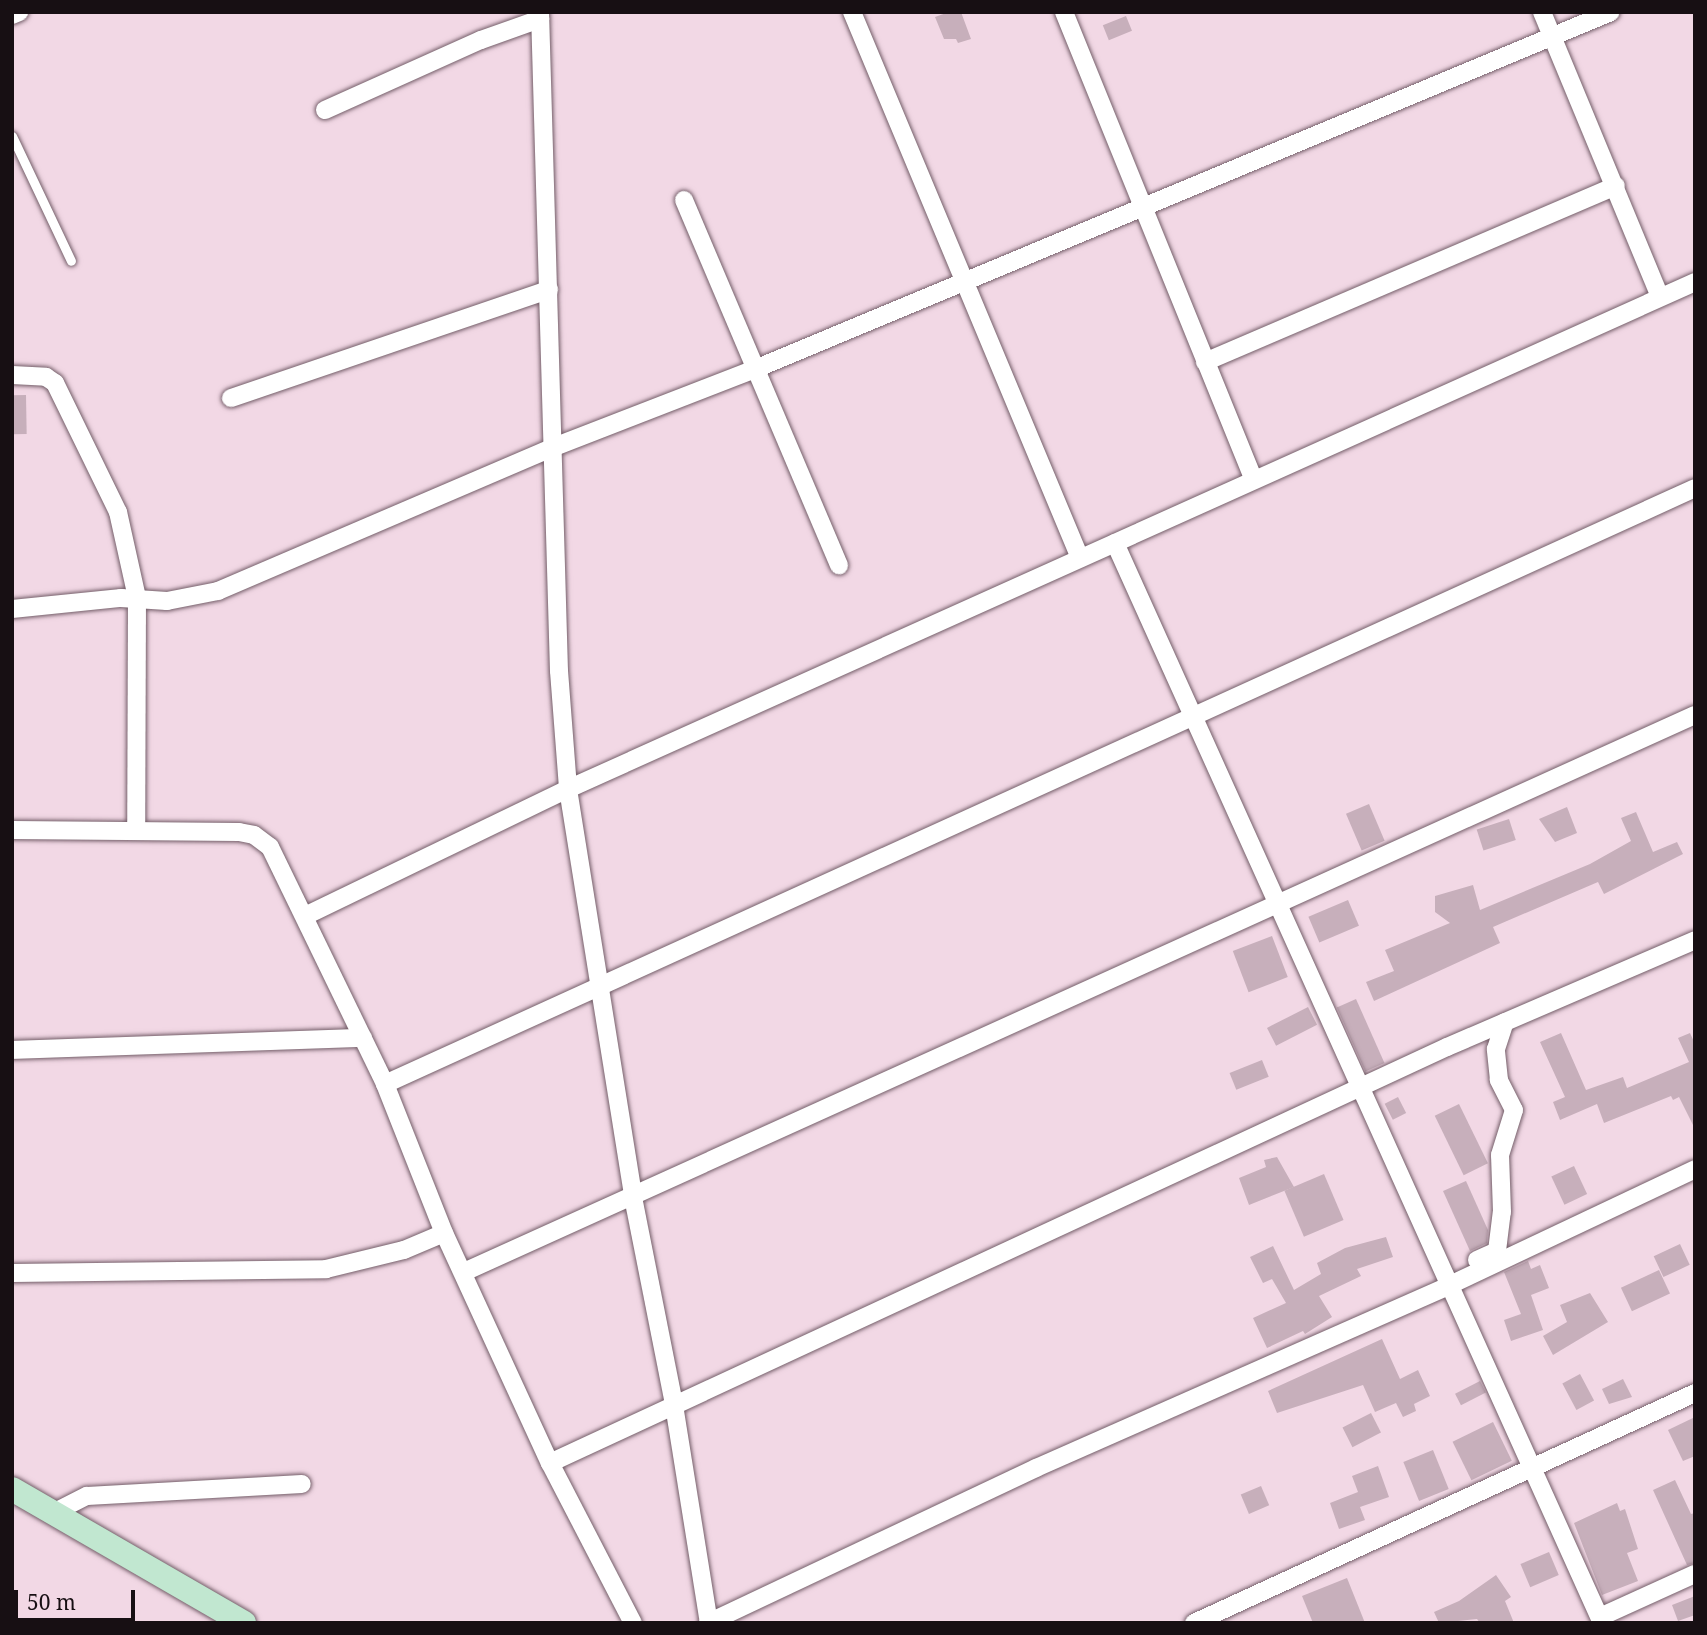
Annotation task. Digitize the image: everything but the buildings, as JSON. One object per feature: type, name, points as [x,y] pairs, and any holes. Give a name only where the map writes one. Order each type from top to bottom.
[{"type":"main road","points":[[12,1489],[244,1623]]},
{"type":"street","points":[[12,15],[19,12]]},
{"type":"street","points":[[852,12],[1080,558]]},
{"type":"street","points":[[1064,12],[1253,478]]},
{"type":"street","points":[[1542,12],[1660,297]]},
{"type":"street","points":[[12,609],[137,598],[176,600],[218,591],[554,447],[755,369],[1550,35],[1611,12]]},
{"type":"street","points":[[326,110],[540,16],[559,671],[568,789],[633,1197],[674,1405],[709,1623],[1049,1462],[1454,1283],[1695,1169]]},
{"type":"street","points":[[1205,362],[1616,186]]},
{"type":"street","points":[[684,200],[839,566]]},
{"type":"street","points":[[305,916],[568,789],[797,690],[1253,478],[1695,282]]},
{"type":"street","points":[[231,398],[550,290]]},
{"type":"street","points":[[12,374],[46,377],[55,383],[118,512],[137,598],[136,829]]},
{"type":"street","points":[[385,1084],[1695,488]]},
{"type":"street","points":[[1115,543],[1195,714],[1359,1091],[1454,1283],[1531,1465],[1601,1620],[1695,1574]]},
{"type":"street","points":[[464,1272],[981,1037],[1279,906],[1695,715]]},
{"type":"street","points":[[12,830],[136,829],[254,835],[281,864],[385,1084],[444,1233],[550,1464],[633,1623]]},
{"type":"street","points":[[550,1464],[1505,1022],[1695,940]]},
{"type":"street","points":[[1454,1283],[1458,1268],[1497,1251],[1502,1212],[1500,1155],[1514,1110],[1499,1080],[1496,1049],[1505,1022]]},
{"type":"street","points":[[12,1050],[363,1038]]},
{"type":"street","points":[[12,1273],[326,1269],[404,1250],[444,1233]]},
{"type":"street","points":[[1194,1623],[1531,1465],[1695,1393]]},
{"type":"street","points":[[53,1513],[65,1503],[94,1495],[302,1484]]},
{"type":"lane","points":[[12,136],[71,261]]}]
